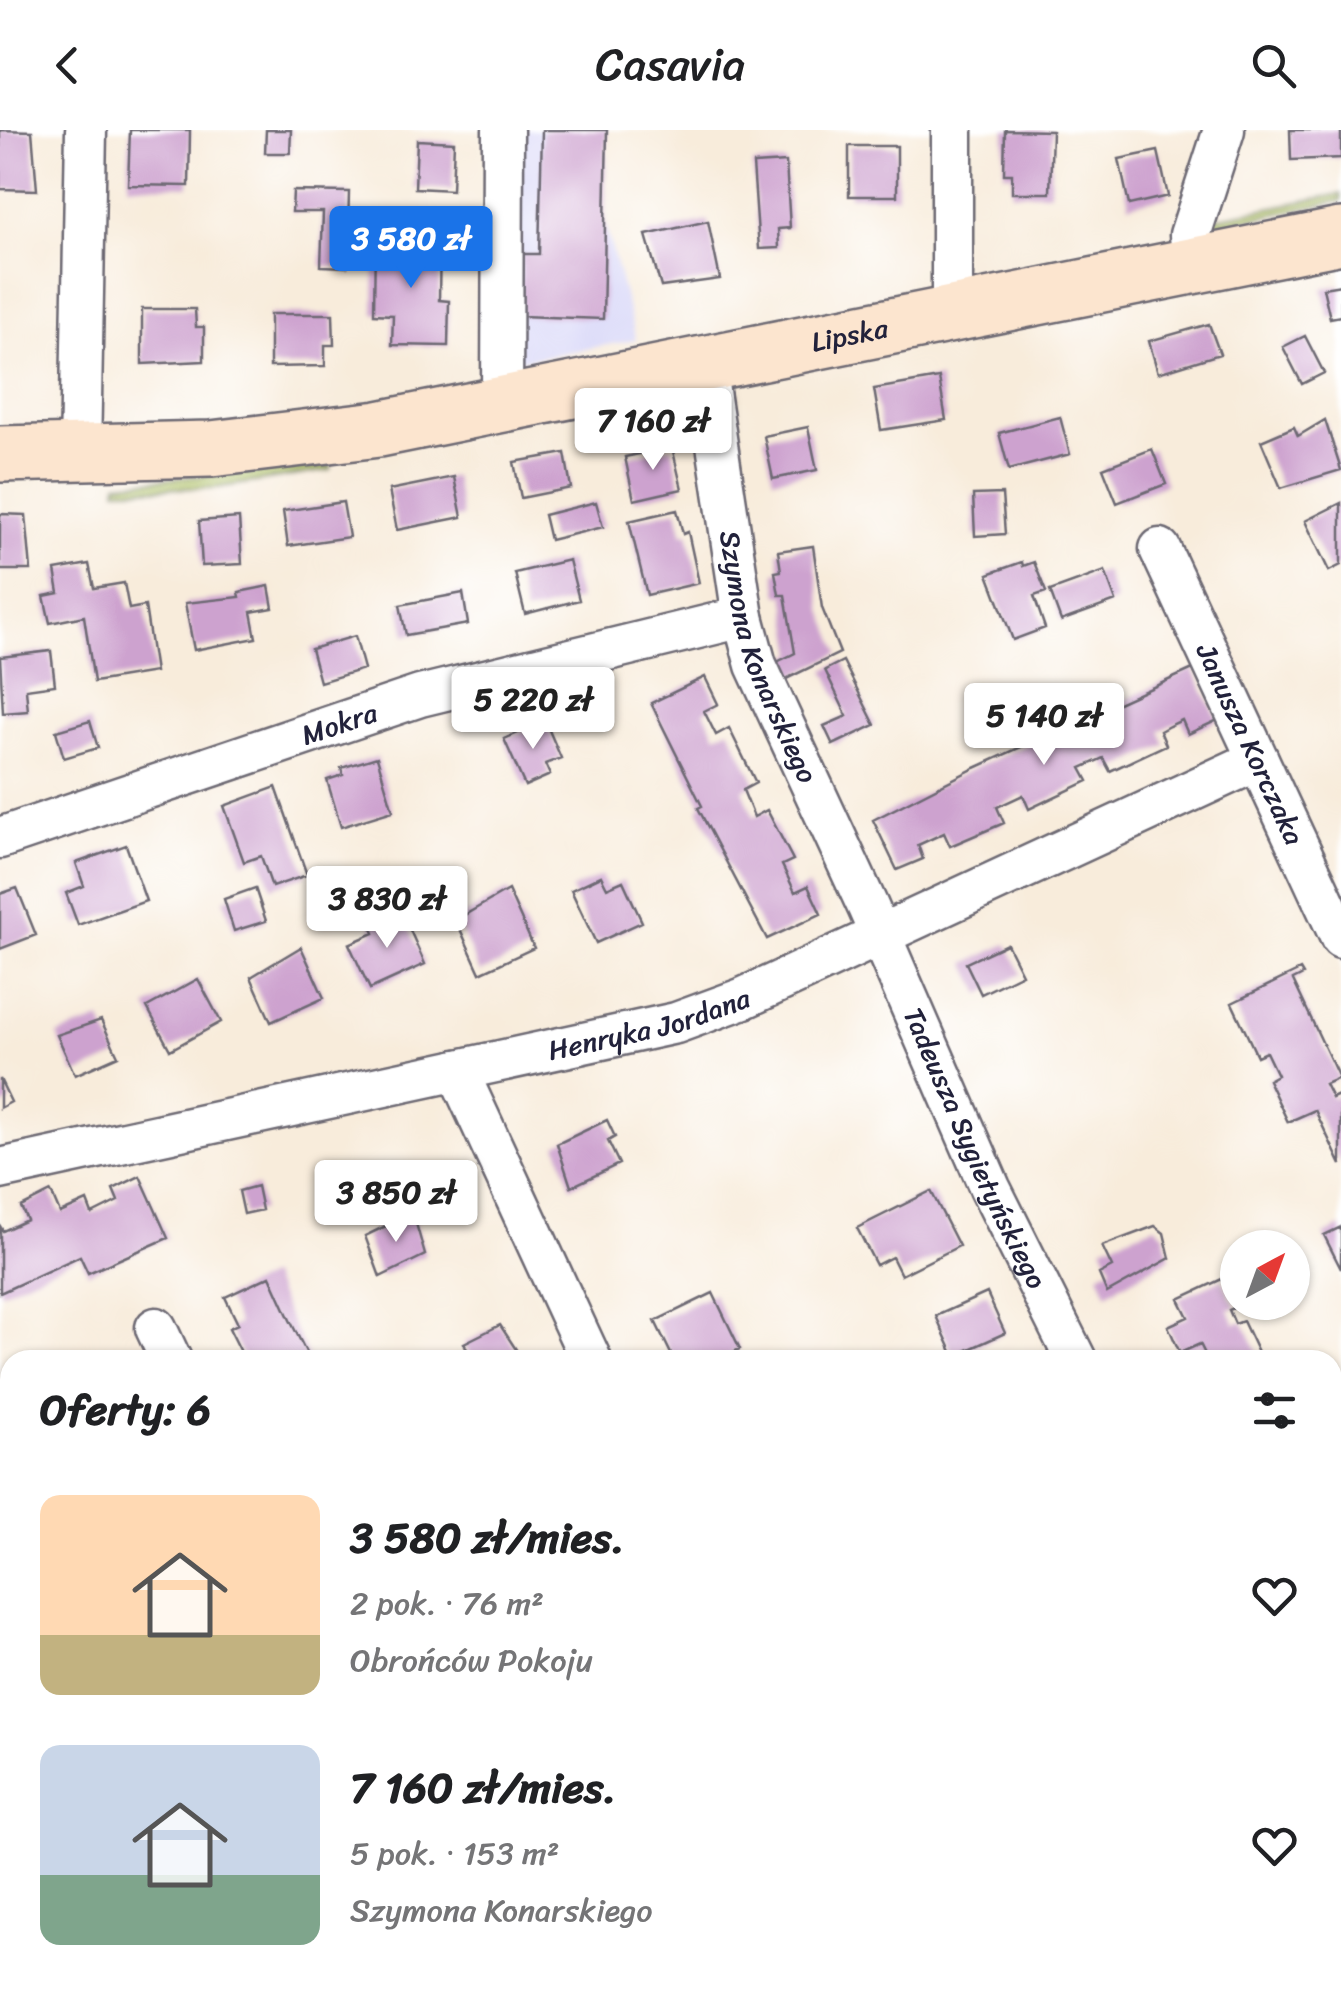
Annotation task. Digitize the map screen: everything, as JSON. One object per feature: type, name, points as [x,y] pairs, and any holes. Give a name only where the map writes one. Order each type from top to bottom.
[{"type":"main road","name":"Lipska","points":[[0,454],[80,455],[287,442],[502,406],[1341,236]]},
{"type":"street","points":[[80,455],[86,130]]},
{"type":"street","points":[[502,406],[503,130]]},
{"type":"street","points":[[952,130],[952,315]]},
{"type":"street","points":[[1193,266],[1190,235],[1224,130]]},
{"type":"street","name":"Szymona Konarskiego","points":[[705,365],[744,616],[765,690],[880,934]]},
{"type":"street","name":"Janusza Korczaka","points":[[1160,549],[1341,938]]},
{"type":"street","name":"Mokra","points":[[0,838],[420,696],[744,616]]},
{"type":"street","name":"Henryka Jordana","points":[[0,1168],[676,1023],[744,998],[1258,760]]},
{"type":"street","name":"Tadeusza Sygietyńskiego","points":[[880,934],[990,1188],[1071,1350]]},
{"type":"street","points":[[457,1070],[586,1350]]},
{"type":"shaded area","points":[[521,130],[607,130],[605,223],[636,340],[516,361]]},
{"type":"green space","points":[[1341,194],[1341,201],[1211,227],[1204,220]]},
{"type":"green space","points":[[331,465],[331,470],[217,488],[117,489],[118,483]]},
{"type":"building","points":[[0,130],[32,131],[37,190],[0,189]]},
{"type":"building","points":[[130,130],[190,130],[189,186],[128,185]]},
{"type":"building","points":[[266,130],[291,130],[290,153],[265,153]]},
{"type":"building","points":[[542,130],[607,130],[603,319],[521,316],[522,254],[539,254]]},
{"type":"building","points":[[1005,130],[1052,131],[1050,193],[1012,193],[1012,174],[1004,174]]},
{"type":"building","points":[[1290,130],[1341,130],[1341,158],[1291,160]]},
{"type":"building","points":[[417,140],[454,142],[452,190],[415,188]]},
{"type":"building","points":[[849,146],[897,146],[897,196],[849,196]]},
{"type":"building","points":[[1158,151],[1168,196],[1129,205],[1119,159]]},
{"type":"building","points":[[786,162],[790,228],[778,229],[779,248],[759,249],[753,164]]},
{"type":"building","points":[[293,191],[349,192],[347,267],[321,266],[323,212],[292,212]]},
{"type":"building","points":[[708,221],[720,279],[661,287],[646,235]]},
{"type":"building","points":[[375,238],[440,239],[439,300],[449,301],[448,346],[392,345],[393,315],[374,314]]},
{"type":"building","points":[[1341,285],[1341,316],[1330,318],[1323,288]]},
{"type":"building","points":[[142,309],[195,309],[196,327],[204,327],[204,361],[142,364]]},
{"type":"building","points":[[270,314],[333,314],[334,345],[325,345],[325,366],[270,367]]},
{"type":"building","points":[[1209,324],[1220,354],[1158,373],[1149,341]]},
{"type":"building","points":[[1305,336],[1324,373],[1302,384],[1283,347]]},
{"type":"building","points":[[939,378],[946,420],[881,430],[874,389]]},
{"type":"building","points":[[1060,417],[1070,454],[1009,470],[999,433]]},
{"type":"building","points":[[1325,420],[1341,470],[1281,488],[1261,441],[1294,427],[1298,436]]},
{"type":"building","points":[[808,427],[817,470],[773,479],[764,436]]},
{"type":"building","points":[[672,447],[682,489],[634,500],[625,457]]},
{"type":"building","points":[[1152,449],[1166,484],[1117,503],[1103,468]]},
{"type":"building","points":[[565,453],[571,488],[521,498],[514,462]]},
{"type":"building","points":[[454,477],[462,517],[397,530],[389,490]]},
{"type":"building","points":[[1002,494],[1005,534],[975,536],[973,495]]},
{"type":"building","points":[[343,502],[349,537],[288,546],[283,511]]},
{"type":"building","points":[[596,502],[603,527],[550,540],[544,515]]},
{"type":"building","points":[[1341,503],[1341,565],[1329,571],[1305,521]]},
{"type":"building","points":[[677,510],[683,534],[688,532],[699,583],[647,595],[629,521]]},
{"type":"building","points":[[0,514],[26,515],[31,570],[0,570]]},
{"type":"building","points":[[239,518],[242,564],[202,566],[199,521]]},
{"type":"building","points":[[813,546],[822,608],[840,653],[784,680],[775,663],[795,653],[785,595],[779,595],[775,572],[781,571],[778,551]]},
{"type":"building","points":[[569,560],[579,600],[525,614],[515,573]]},
{"type":"building","points":[[1022,562],[1023,566],[1034,562],[1046,592],[1034,596],[1045,628],[1013,640],[988,574]]},
{"type":"building","points":[[89,564],[94,588],[124,583],[129,609],[145,606],[155,672],[94,682],[84,616],[50,623],[44,596],[59,593],[55,570]]},
{"type":"building","points":[[1105,571],[1116,601],[1061,621],[1050,591]]},
{"type":"building","points":[[269,586],[273,608],[251,612],[256,638],[194,650],[185,603],[240,597],[239,592]]},
{"type":"building","points":[[463,593],[468,624],[406,635],[400,605]]},
{"type":"building","points":[[355,636],[364,669],[320,682],[311,649]]},
{"type":"building","points":[[51,651],[55,685],[26,689],[28,711],[3,713],[0,657]]},
{"type":"building","points":[[843,661],[875,725],[833,745],[824,726],[847,716],[825,670]]},
{"type":"building","points":[[1193,669],[1218,720],[1188,734],[1182,720],[1169,726],[1160,731],[1166,745],[1110,771],[1103,758],[1081,768],[1088,781],[1029,809],[1023,795],[997,807],[1004,823],[950,846],[944,833],[918,845],[923,859],[897,870],[873,820],[975,768]]},
{"type":"building","points":[[705,677],[718,704],[704,711],[716,735],[729,728],[756,783],[743,790],[754,817],[767,810],[793,860],[782,865],[795,892],[808,886],[821,914],[767,939],[698,808],[702,806],[651,703]]},
{"type":"building","points":[[90,721],[98,748],[64,758],[56,731]]},
{"type":"building","points":[[545,721],[561,758],[545,764],[550,775],[525,786],[504,739]]},
{"type":"building","points":[[377,757],[393,811],[341,827],[327,780],[343,775],[341,768]]},
{"type":"building","points":[[276,787],[307,875],[272,887],[261,856],[244,862],[224,806]]},
{"type":"building","points":[[126,845],[146,901],[78,925],[66,893],[84,886],[76,863]]},
{"type":"building","points":[[601,876],[607,888],[623,881],[642,922],[596,943],[571,890]]},
{"type":"building","points":[[17,888],[36,935],[0,949],[0,894]]},
{"type":"building","points":[[255,888],[266,921],[234,931],[224,899]]},
{"type":"building","points":[[508,890],[534,948],[480,973],[456,920]]},
{"type":"building","points":[[402,912],[425,964],[370,989],[349,944],[374,933],[371,926]]},
{"type":"building","points":[[1007,944],[1022,974],[981,994],[966,963]]},
{"type":"building","points":[[301,947],[324,998],[271,1022],[251,977]]},
{"type":"building","points":[[1300,970],[1303,975],[1293,980],[1339,1078],[1325,1084],[1332,1098],[1341,1094],[1341,1165],[1315,1110],[1288,1122],[1268,1080],[1277,1075],[1266,1052],[1257,1056],[1232,1003]]},
{"type":"building","points":[[198,979],[221,1022],[170,1050],[147,1007]]},
{"type":"building","points":[[101,1020],[118,1056],[75,1075],[57,1035]]},
{"type":"building","points":[[0,1079],[11,1102],[0,1108]]},
{"type":"building","points":[[607,1120],[615,1137],[608,1141],[619,1164],[571,1187],[557,1144]]},
{"type":"building","points":[[140,1176],[168,1238],[88,1273],[80,1256],[0,1293],[0,1226],[3,1231],[27,1220],[21,1207],[51,1192],[60,1213],[87,1201],[92,1214],[118,1201],[113,1189]]},
{"type":"building","points":[[257,1186],[262,1210],[244,1214],[239,1191]]},
{"type":"building","points":[[931,1191],[959,1246],[901,1275],[892,1257],[876,1265],[857,1228]]},
{"type":"building","points":[[413,1213],[425,1255],[380,1277],[365,1236]]},
{"type":"building","points":[[1155,1226],[1164,1233],[1170,1258],[1107,1293],[1099,1274],[1112,1267],[1102,1246]]},
{"type":"building","points":[[1341,1227],[1341,1269],[1324,1235]]},
{"type":"building","points":[[270,1276],[305,1350],[240,1350],[229,1328],[238,1324],[225,1297]]},
{"type":"building","points":[[1220,1280],[1220,1320],[1233,1320],[1235,1324],[1243,1321],[1257,1350],[1203,1350],[1200,1344],[1179,1350],[1168,1326],[1188,1317],[1179,1299]]},
{"type":"building","points":[[713,1293],[740,1349],[669,1350],[655,1321]]},
{"type":"building","points":[[987,1293],[1005,1333],[967,1350],[951,1350],[936,1316]]},
{"type":"building","points":[[500,1325],[516,1350],[467,1350],[464,1343]]}]
